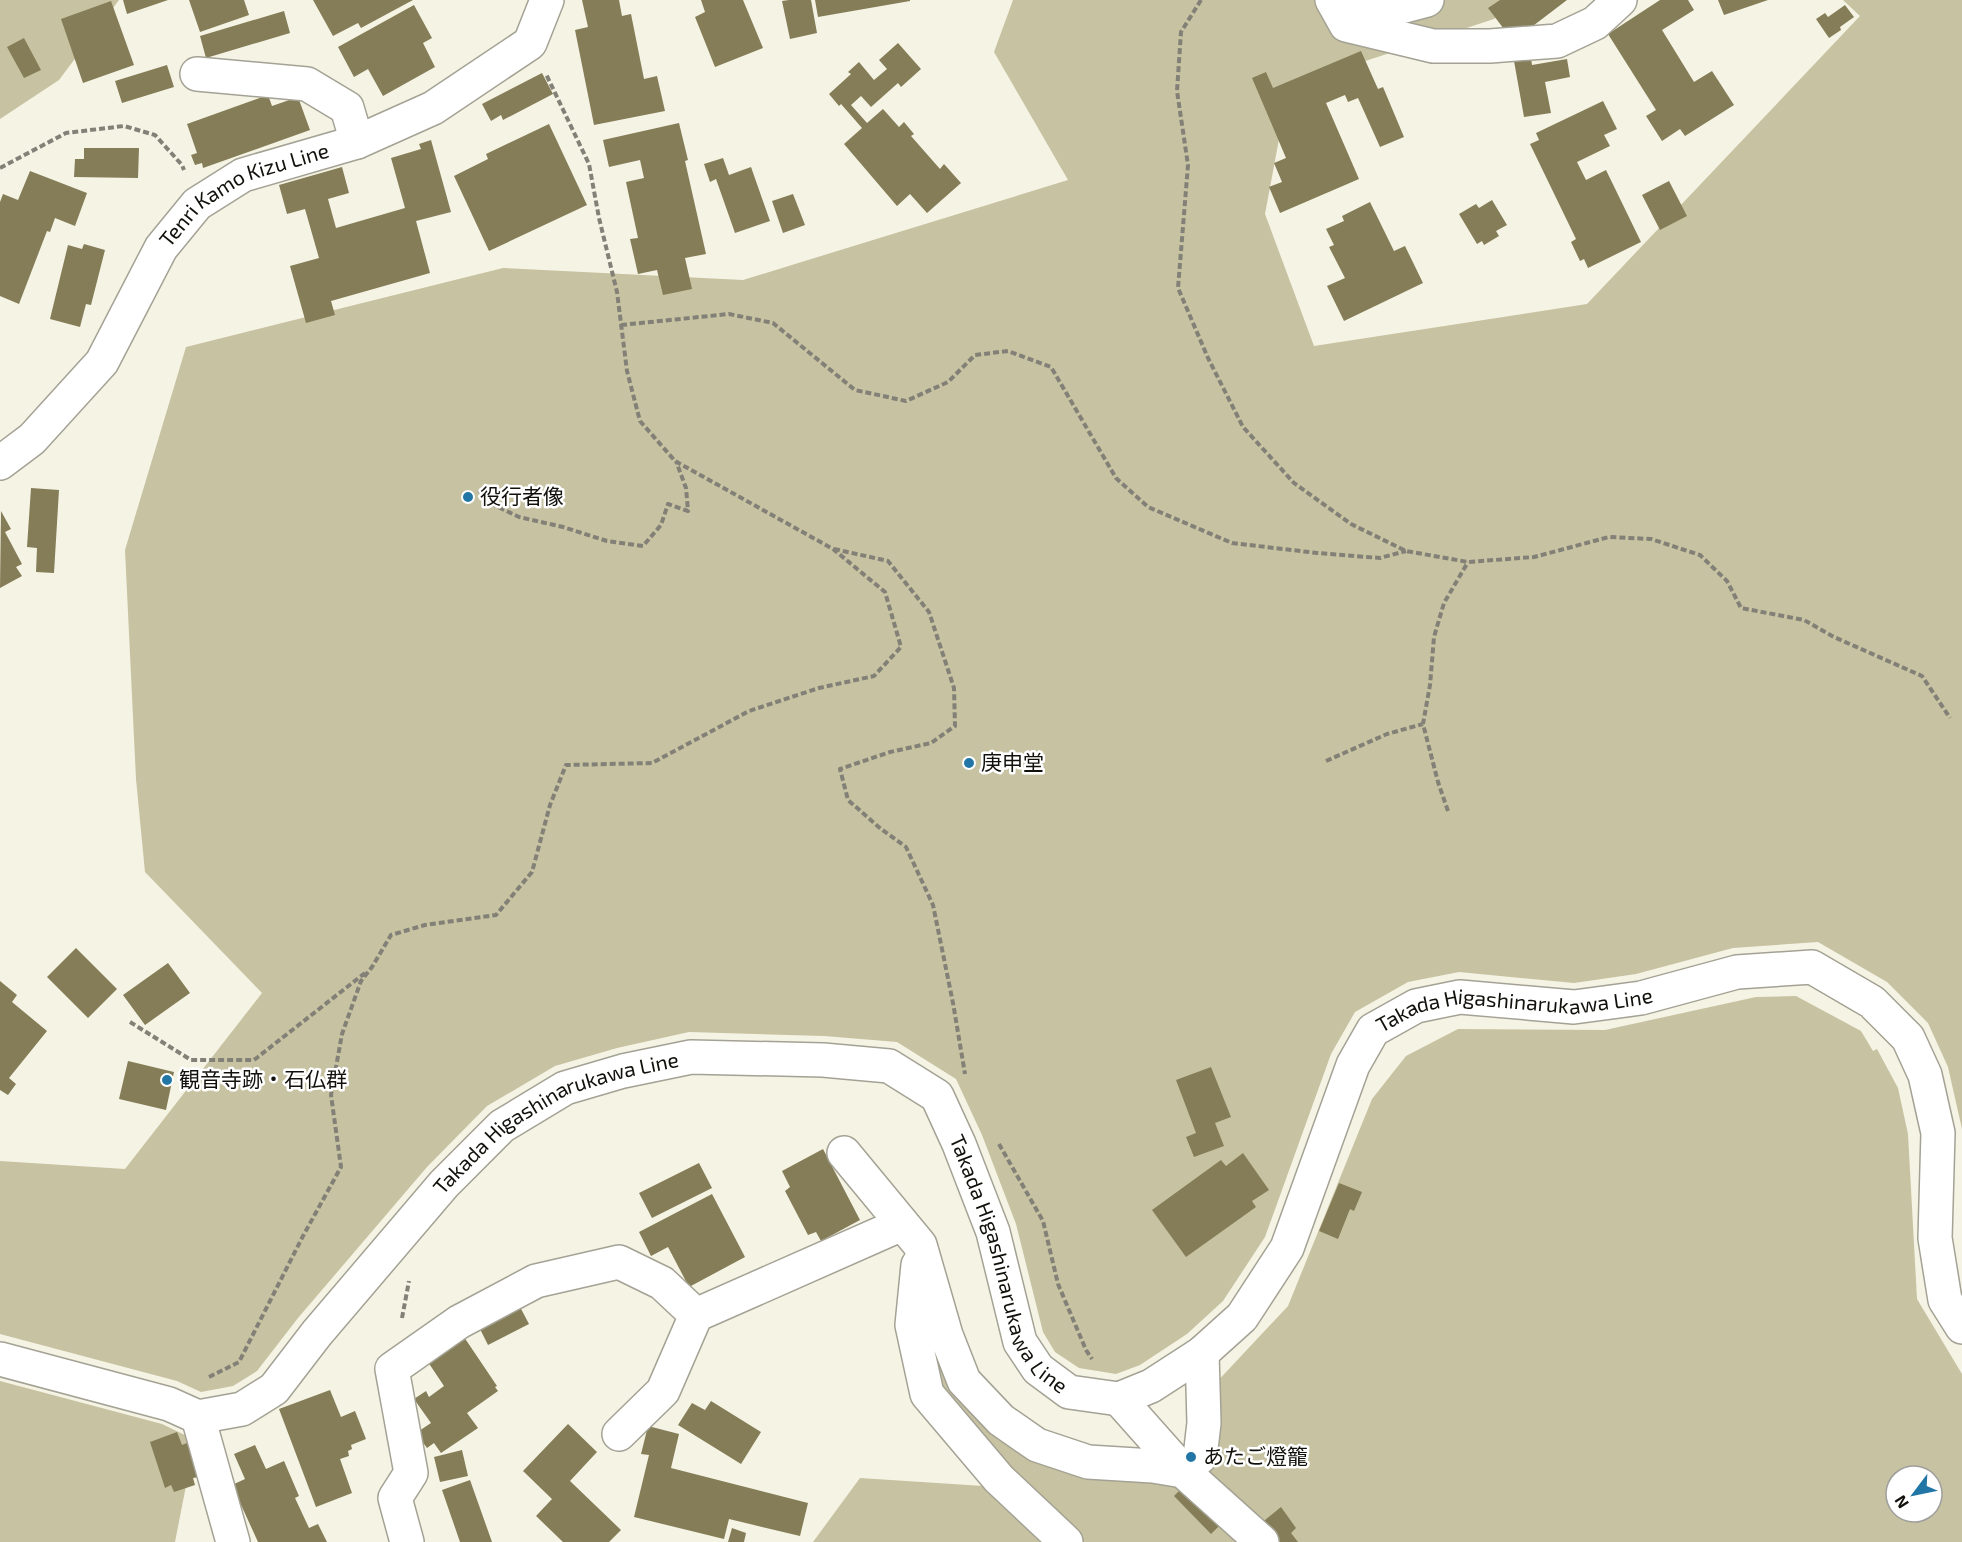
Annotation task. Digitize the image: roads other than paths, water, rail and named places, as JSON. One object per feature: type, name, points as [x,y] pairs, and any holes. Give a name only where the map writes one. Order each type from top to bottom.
[{"type":"main road","name":"Tenri Kamo Kizu Line","points":[[0,463],[32,439],[102,362],[161,249],[197,204],[243,175],[357,142],[433,108],[530,43],[547,0]]},
{"type":"main road","points":[[1332,0],[1346,25],[1433,46],[1490,46],[1557,41],[1595,23],[1620,0]]},
{"type":"main road","points":[[1355,0],[1393,9],[1427,0]]},
{"type":"main road","points":[[197,74],[307,84],[347,108],[357,142]]},
{"type":"main road","name":"Takada Higashinarukawa Line","points":[[0,1359],[183,1411],[242,1409],[274,1389],[317,1333],[444,1184],[502,1126],[565,1088],[623,1071],[691,1057],[823,1060],[889,1066],[937,1096],[959,1144],[993,1232],[1020,1342],[1038,1369],[1069,1392],[1119,1399],[1151,1386],[1202,1353],[1242,1317],[1287,1248],[1353,1065],[1373,1030],[1416,1006],[1460,997],[1574,1007],[1641,998],[1737,972],[1812,967],[1872,1002],[1908,1038],[1925,1075],[1938,1133],[1935,1238],[1945,1300],[1962,1327]]},
{"type":"main road","points":[[844,1153],[911,1235],[964,1381],[1001,1420],[1037,1445],[1088,1462],[1153,1466],[1183,1471],[1200,1457],[1204,1423],[1202,1353]]},
{"type":"main road","points":[[619,1434],[663,1391],[696,1315],[911,1235]]},
{"type":"main road","points":[[911,1235],[912,1325],[927,1394],[999,1479],[1066,1542]]},
{"type":"main road","points":[[407,1542],[395,1498],[411,1473],[392,1369],[459,1322],[536,1281],[620,1262],[662,1283],[696,1315]]},
{"type":"main road","points":[[1119,1399],[1183,1471],[1262,1542]]},
{"type":"main road","points":[[183,1411],[233,1542]]},
{"type":"place","name":"役行者像","points":[[468,497]]},
{"type":"place","name":"庚申堂","points":[[969,763]]},
{"type":"place","name":"観音寺跡・石仏群","points":[[167,1080]]},
{"type":"place","name":"あたご燈籠","points":[[1191,1457]]}]
